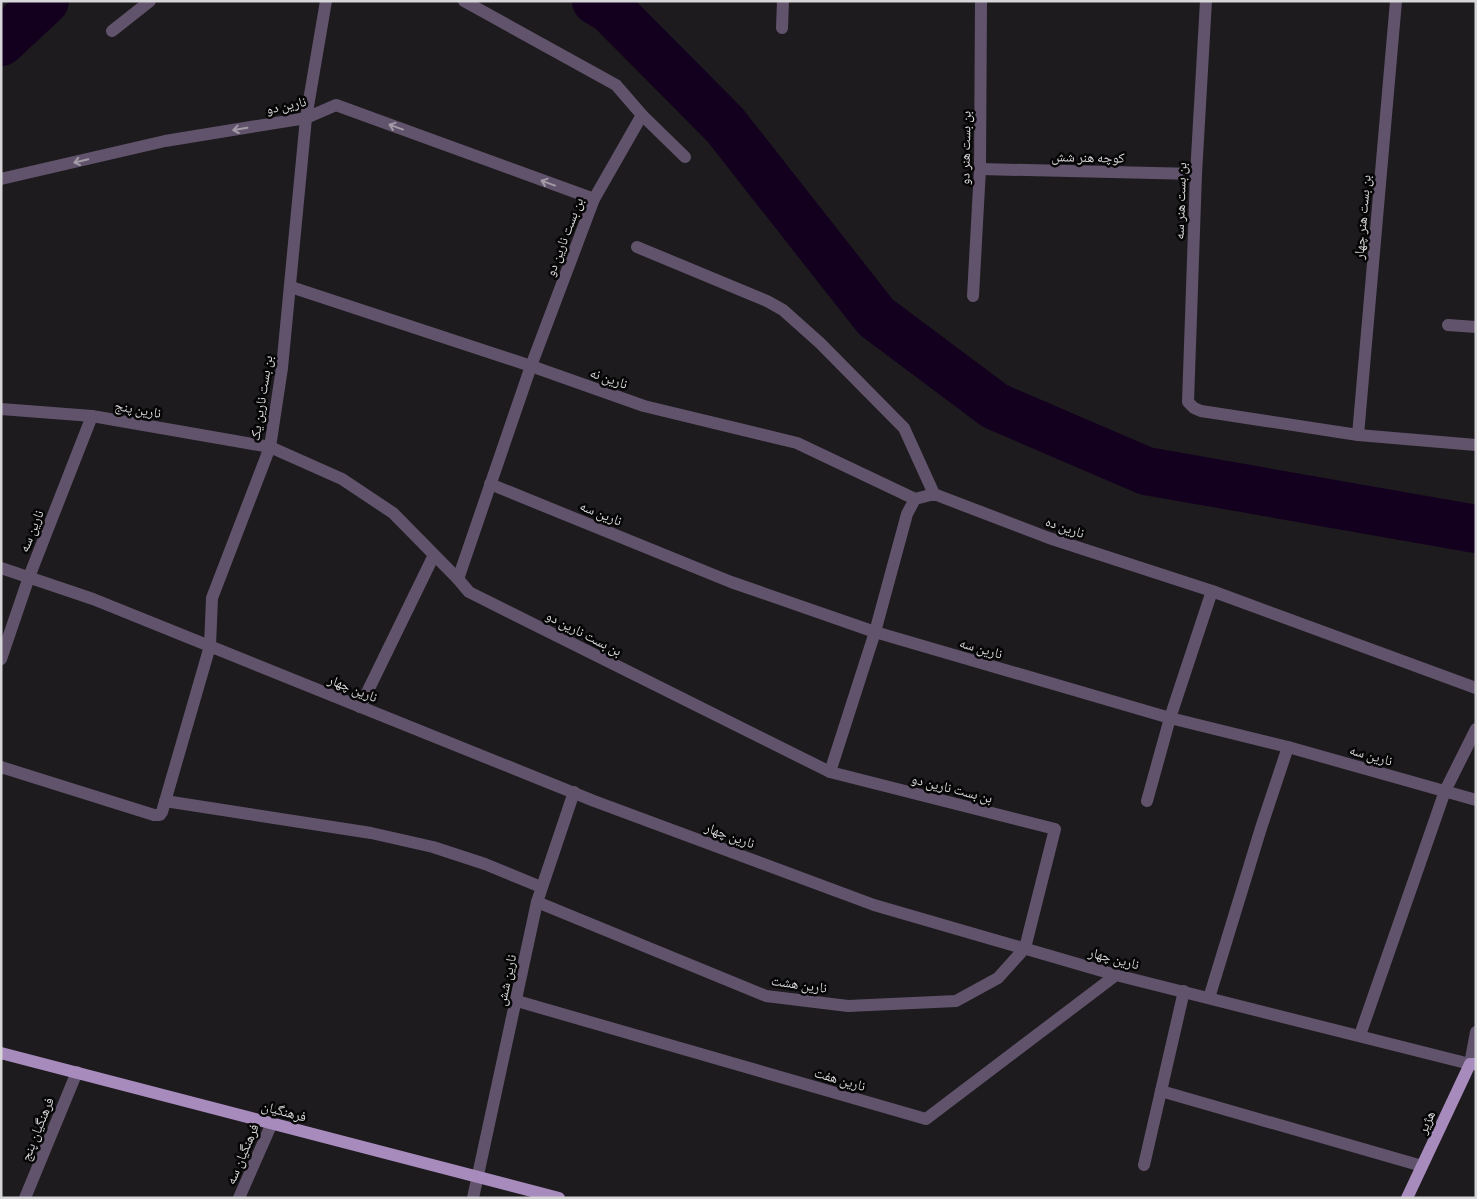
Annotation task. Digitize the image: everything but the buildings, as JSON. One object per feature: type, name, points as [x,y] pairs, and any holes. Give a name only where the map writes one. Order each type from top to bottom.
[{"type":"main road","name":"فرهنگیان","points":[[1,1053],[559,1198]]},
{"type":"main road","name":"هژیر","points":[[1407,1198],[1473,1064]]},
{"type":"street","points":[[112,30],[150,1]]},
{"type":"street","name":"بن بست نارین یک","points":[[1,767],[154,815],[160,815],[162,812],[210,646],[212,598],[270,447],[282,368],[291,287],[306,118],[326,1]]},
{"type":"street","points":[[464,1],[616,85],[642,115],[685,157]]},
{"type":"street","points":[[782,28],[783,1]]},
{"type":"street","name":"بن بست هنر دو","points":[[973,296],[980,169],[982,1]]},
{"type":"street","name":"بن بست هنر سه","points":[[1206,1],[1196,174],[1188,402],[1194,408],[1202,411],[1358,435]]},
{"type":"street","name":"بن بست هنر چهار","points":[[1358,435],[1396,1]]},
{"type":"street","name":"نارین دو","points":[[1,179],[165,142],[306,118],[336,105],[594,199]]},
{"type":"street","name":"بن بست نارین دو","points":[[642,115],[594,199],[531,366],[458,578],[469,592],[830,772],[1055,829],[1025,948]]},
{"type":"street","name":"کوچه هنر شش","points":[[980,169],[1196,174]]},
{"type":"street","points":[[637,247],[767,301],[783,310],[820,343],[904,428],[934,494],[915,499],[907,514],[875,632],[830,772]]},
{"type":"street","name":"نارین نه","points":[[291,287],[531,366],[644,406],[797,443],[915,499]]},
{"type":"street","points":[[1448,325],[1476,327]]},
{"type":"street","name":"نارین پنج","points":[[1,409],[92,416],[270,447],[342,479],[392,514],[458,578]]},
{"type":"street","name":"نارین سه","points":[[1,658],[29,577],[92,416]]},
{"type":"street","points":[[1358,435],[1476,445]]},
{"type":"street","name":"نارین سه","points":[[490,484],[731,582],[875,632],[1170,718],[1288,747],[1476,800]]},
{"type":"street","name":"نارین ده","points":[[934,494],[1049,538],[1212,591],[1476,688]]},
{"type":"street","points":[[360,707],[434,555]]},
{"type":"street","name":"نارین چهار","points":[[1,568],[93,599],[574,792],[874,905],[1116,975],[1473,1064]]},
{"type":"street","points":[[1147,801],[1170,718],[1212,591]]},
{"type":"street","points":[[1360,1035],[1445,791],[1476,729]]},
{"type":"street","points":[[1209,998],[1288,747]]},
{"type":"street","name":"نارین شش","points":[[473,1198],[537,902],[574,792]]},
{"type":"street","points":[[165,801],[371,833],[433,847],[485,864],[541,887]]},
{"type":"street","name":"نارین هشت","points":[[537,902],[766,996],[848,1006],[956,1002],[998,978],[1025,948]]},
{"type":"street","name":"نارین هفت","points":[[516,1001],[926,1119],[1116,975]]},
{"type":"street","points":[[1144,1166],[1184,991]]},
{"type":"street","points":[[1473,1064],[1476,1032]]},
{"type":"street","name":"فرهنگیان پنج","points":[[25,1198],[77,1072]]},
{"type":"street","points":[[1161,1091],[1422,1166]]},
{"type":"street","name":"فرهنگیان سه","points":[[240,1198],[272,1123]]},
{"type":"waterway","points":[[1,42],[45,1]]},
{"type":"waterway","points":[[596,1],[611,10],[725,125],[876,317],[995,406],[1146,471],[1476,529]]}]
